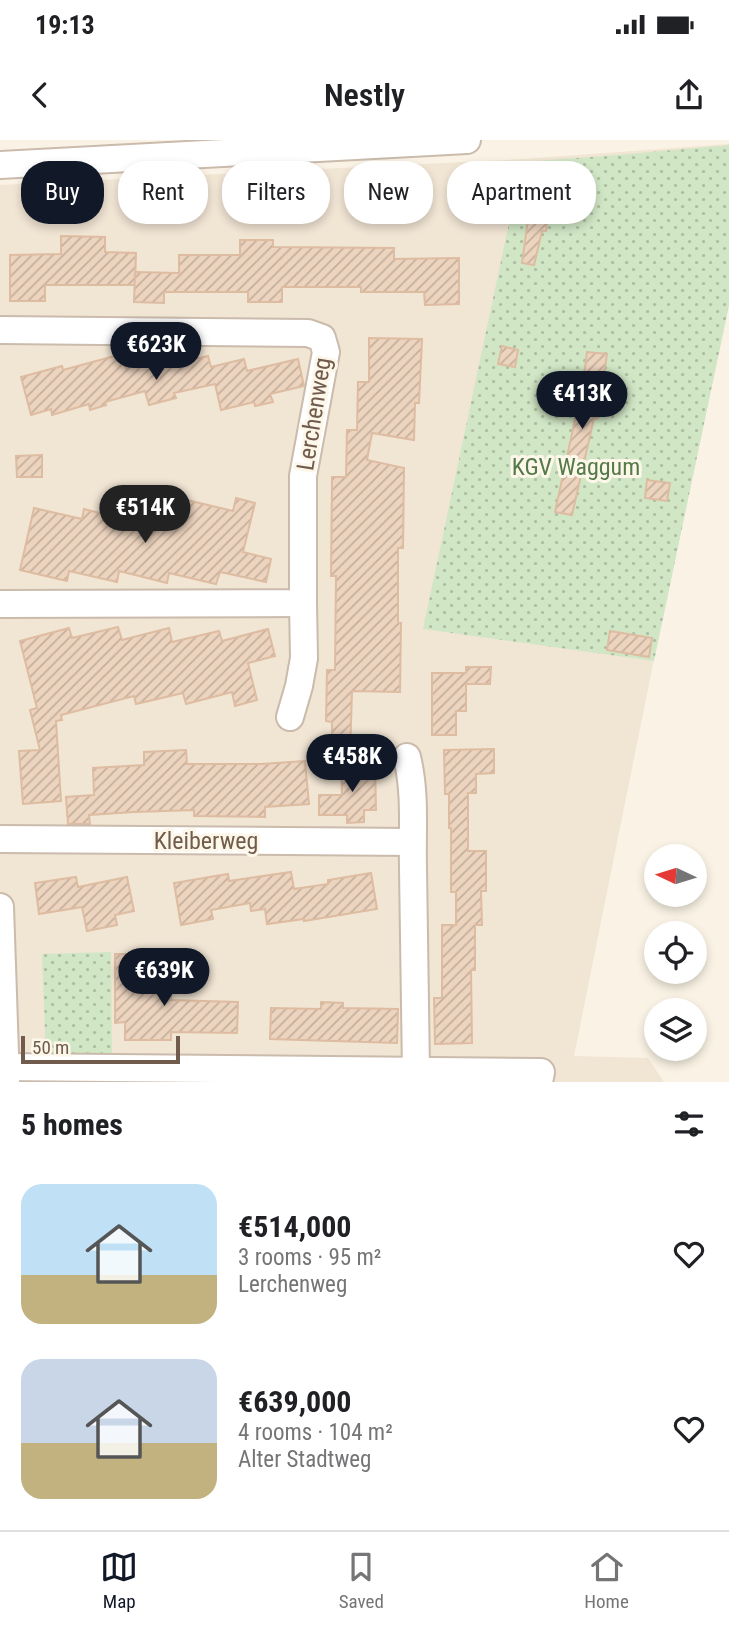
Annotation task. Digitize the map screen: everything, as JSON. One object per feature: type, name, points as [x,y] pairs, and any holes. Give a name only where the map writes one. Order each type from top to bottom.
[{"type":"street","points":[[0,164],[467,140]]},
{"type":"street","name":"Lerchenweg","points":[[0,330],[308,333],[322,338],[326,352],[303,476],[304,658],[290,717]]},
{"type":"street","points":[[0,604],[303,603]]},
{"type":"street","points":[[407,757],[413,788],[416,1072]]},
{"type":"street","name":"Kleiberweg","points":[[0,839],[412,842]]},
{"type":"street","points":[[0,907],[4,1072],[416,1072],[540,1077]]},
{"type":"shaded area","points":[[729,144],[729,305],[574,1056],[644,1058],[644,1061],[650,1061],[664,1082],[0,1082],[0,185],[21,184],[21,224],[104,224],[104,180],[118,179],[118,224],[208,224],[208,175],[222,174],[222,224],[330,224],[330,169],[344,168],[344,224],[433,224],[433,163],[447,163],[447,224],[596,224],[596,161],[483,161]]},
{"type":"green space","name":"KGV Waggum","points":[[729,145],[729,305],[654,661],[423,629],[509,224],[596,224],[596,161],[536,161]]},
{"type":"green space","points":[[111,952],[112,1057],[46,1057],[42,954]]},
{"type":"building","points":[[527,224],[547,224],[546,231],[542,231],[534,265],[522,263]]},
{"type":"building","points":[[61,236],[105,237],[105,252],[136,253],[135,285],[45,285],[45,301],[10,301],[10,255],[61,254]]},
{"type":"building","points":[[240,240],[273,240],[273,247],[394,248],[394,259],[459,258],[459,304],[425,305],[424,292],[361,292],[361,287],[282,287],[282,302],[248,302],[248,292],[164,292],[164,303],[134,302],[135,272],[179,273],[179,255],[240,255]]},
{"type":"building","points":[[369,338],[422,339],[414,440],[372,433],[367,460],[404,468],[403,548],[398,548],[400,692],[352,691],[350,755],[332,755],[332,722],[326,721],[327,670],[335,670],[336,576],[331,576],[332,477],[346,477],[347,430],[357,430],[358,382],[369,382]]},
{"type":"building","points":[[502,346],[518,350],[515,367],[498,364]]},
{"type":"building","points":[[185,352],[187,361],[208,356],[211,367],[244,359],[247,371],[298,359],[304,386],[270,394],[273,402],[255,406],[254,402],[221,410],[215,384],[174,393],[176,398],[149,405],[145,391],[105,402],[106,405],[90,410],[89,404],[52,415],[51,409],[31,415],[21,377],[62,366],[63,370],[122,354],[126,368]]},
{"type":"building","points":[[587,352],[607,354],[597,419],[594,418],[572,515],[555,512],[576,415],[573,415],[577,397],[581,398]]},
{"type":"building","points":[[42,455],[42,477],[17,477],[16,456]]},
{"type":"building","points":[[647,480],[670,483],[667,501],[645,498]]},
{"type":"building","points":[[236,498],[255,503],[243,552],[271,559],[266,582],[220,572],[216,584],[169,573],[167,583],[119,571],[117,582],[69,571],[67,581],[20,570],[34,508],[82,519],[84,509],[131,521],[134,509],[182,521],[187,500],[233,511]]},
{"type":"building","points":[[118,627],[122,640],[169,628],[172,642],[219,631],[222,641],[268,629],[275,656],[248,663],[257,700],[235,706],[232,692],[186,704],[183,693],[136,704],[134,696],[61,715],[62,720],[56,721],[61,801],[23,804],[19,751],[40,750],[30,710],[37,708],[20,641],[69,628],[72,638]]},
{"type":"building","points":[[610,631],[652,638],[649,657],[607,650]]},
{"type":"building","points":[[466,667],[491,667],[490,684],[466,684],[466,711],[456,711],[456,735],[432,735],[432,673],[466,673]]},
{"type":"building","points":[[494,749],[494,773],[476,774],[476,793],[468,793],[468,851],[486,851],[486,891],[481,891],[482,925],[475,925],[475,970],[471,970],[472,1043],[435,1044],[434,998],[442,998],[442,925],[456,925],[456,892],[451,892],[451,828],[449,794],[445,794],[444,750]]},
{"type":"building","points":[[186,750],[187,764],[305,761],[309,804],[265,807],[265,817],[194,816],[194,810],[134,812],[89,815],[90,824],[68,824],[66,797],[94,795],[93,768],[144,765],[144,752]]},
{"type":"building","points":[[375,764],[376,810],[364,810],[364,822],[347,823],[347,815],[319,815],[319,795],[342,795],[341,765]]},
{"type":"building","points":[[291,872],[294,889],[371,873],[377,909],[267,924],[265,909],[251,911],[250,903],[211,910],[213,919],[181,925],[174,883],[228,874],[229,881]]},
{"type":"building","points":[[76,877],[78,887],[127,877],[134,911],[115,915],[117,925],[87,931],[82,907],[39,914],[35,883]]},
{"type":"building","points":[[115,954],[137,954],[137,978],[148,978],[148,985],[154,985],[154,993],[171,993],[171,1000],[238,1002],[237,1033],[171,1032],[171,1040],[125,1040],[125,1022],[115,1023]]},
{"type":"building","points":[[321,1002],[343,1003],[343,1008],[398,1009],[397,1043],[270,1039],[271,1008],[321,1009]]}]
